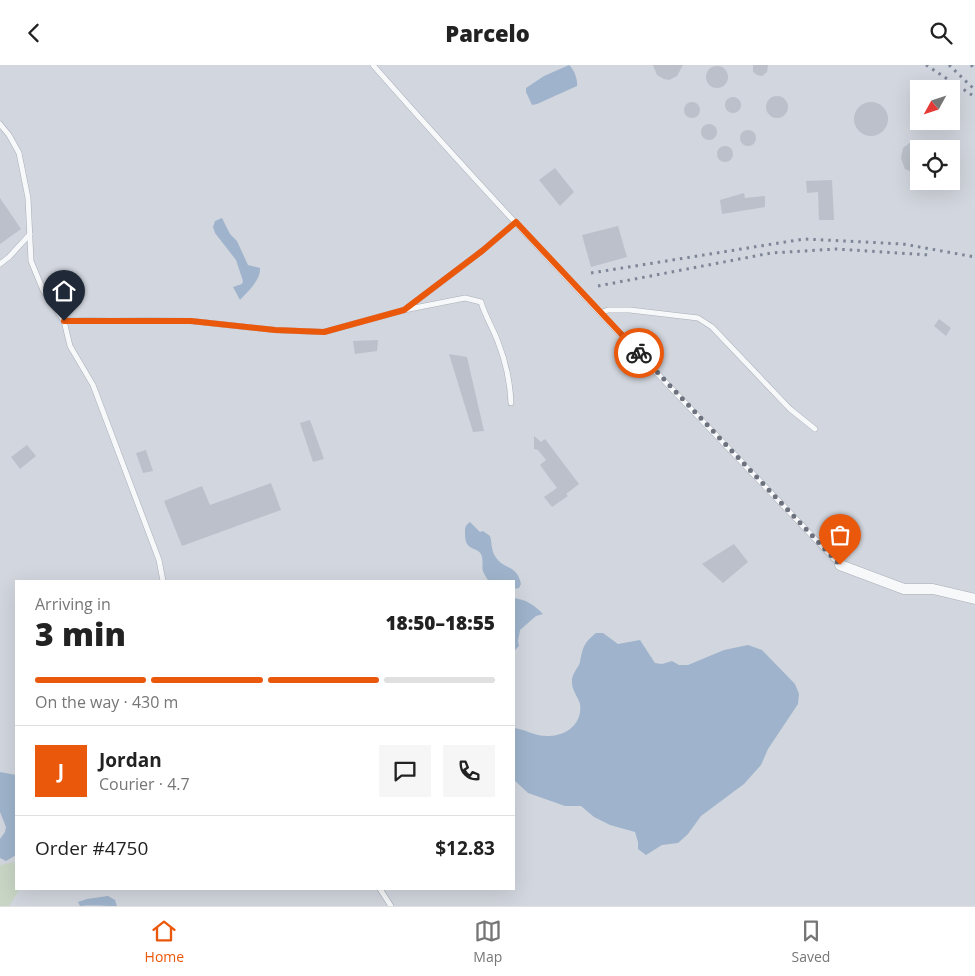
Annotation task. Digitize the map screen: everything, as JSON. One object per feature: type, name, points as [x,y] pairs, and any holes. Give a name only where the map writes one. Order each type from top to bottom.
[{"type":"street","points":[[840,565],[904,589],[933,589],[975,599]]},
{"type":"lane","points":[[373,65],[424,123],[600,313],[840,565]]},
{"type":"lane","points":[[0,124],[19,153],[28,198],[31,261],[43,290],[64,321],[70,346],[94,385],[159,560],[163,580]]},
{"type":"lane","points":[[404,310],[482,251],[516,222]]},
{"type":"lane","points":[[0,264],[9,257],[30,233]]},
{"type":"lane","points":[[64,321],[191,321],[275,330],[324,332],[404,310],[465,298],[481,302],[485,315],[498,341],[510,377],[511,403]]},
{"type":"lane","points":[[600,313],[608,310],[630,310],[698,318],[712,327],[790,409],[815,429]]},
{"type":"lane","points":[[381,890],[391,906]]},
{"type":"shaded area","points":[[0,65],[975,65],[975,906],[0,906]]},
{"type":"green space","points":[[15,862],[15,890],[19,890],[9,906],[0,906],[0,865]]},
{"type":"water","points":[[569,65],[575,75],[577,86],[532,105],[526,88],[544,76]]},
{"type":"water","points":[[222,218],[230,234],[237,241],[248,265],[260,268],[256,281],[240,300],[233,287],[242,284],[243,281],[236,260],[215,233],[213,227],[215,221]]},
{"type":"water","points":[[470,522],[480,532],[483,531],[490,536],[495,556],[516,573],[521,584],[519,588],[515,589],[515,580],[488,580],[483,570],[481,553],[469,546],[465,539],[467,525]]},
{"type":"water","points":[[515,598],[530,603],[543,614],[536,616],[520,630],[519,646],[515,650]]},
{"type":"water","points":[[596,633],[603,633],[618,644],[640,640],[655,663],[662,664],[672,661],[679,665],[688,665],[724,650],[748,645],[762,650],[795,684],[799,694],[798,704],[768,749],[761,765],[744,784],[701,816],[688,834],[678,843],[662,845],[646,855],[638,849],[635,832],[610,825],[594,817],[581,806],[565,806],[528,793],[515,781],[515,728],[538,735],[554,736],[566,732],[579,718],[580,704],[572,683],[582,652],[589,639]]},
{"type":"water","points":[[0,772],[15,775],[15,856],[6,861],[0,858],[0,839],[6,827],[0,812]]},
{"type":"water","points":[[108,896],[115,900],[117,906],[80,906],[78,902],[87,899]]},
{"type":"building","points":[[653,65],[683,65],[677,76],[669,80],[657,75]]},
{"type":"building","points":[[753,65],[768,65],[767,72],[762,76],[757,75],[753,72]]},
{"type":"building","points":[[717,66],[725,69],[728,77],[725,85],[717,88],[709,85],[706,77],[709,69]]},
{"type":"building","points":[[777,96],[785,99],[788,107],[785,115],[777,118],[769,115],[766,107],[769,99]]},
{"type":"building","points":[[733,97],[741,105],[733,113],[725,105]]},
{"type":"building","points":[[692,102],[700,110],[692,118],[684,110]]},
{"type":"building","points":[[871,102],[878,103],[883,107],[887,112],[887,126],[883,131],[878,135],[871,136],[864,135],[859,131],[855,126],[854,119],[855,112],[859,107],[864,103]]},
{"type":"building","points":[[709,124],[717,132],[709,140],[701,132]]},
{"type":"building","points":[[748,130],[756,138],[748,146],[740,138]]},
{"type":"building","points":[[910,143],[910,171],[905,169],[901,158],[903,148]]},
{"type":"building","points":[[725,146],[733,154],[725,162],[717,154]]},
{"type":"building","points":[[555,168],[574,192],[560,206],[539,180]]},
{"type":"building","points":[[832,180],[834,220],[819,220],[818,192],[807,193],[806,181]]},
{"type":"building","points":[[744,193],[745,198],[765,196],[765,207],[722,214],[720,200]]},
{"type":"building","points":[[0,198],[21,229],[0,244]]},
{"type":"building","points":[[618,226],[627,257],[591,267],[582,235]]},
{"type":"building","points":[[939,319],[951,328],[946,336],[934,326]]},
{"type":"building","points":[[378,340],[377,351],[355,354],[353,341]]},
{"type":"building","points":[[449,354],[467,357],[484,431],[473,432]]},
{"type":"building","points":[[310,420],[324,459],[313,462],[300,423]]},
{"type":"building","points":[[534,436],[541,442],[545,439],[579,484],[566,494],[568,496],[552,507],[544,497],[557,488],[540,465],[546,460],[538,450],[534,449]]},
{"type":"building","points":[[27,445],[36,456],[20,469],[11,457]]},
{"type":"building","points":[[146,450],[153,471],[143,473],[136,453]]},
{"type":"building","points":[[271,483],[281,510],[182,546],[164,501],[202,486],[210,505]]},
{"type":"building","points":[[734,544],[748,562],[723,583],[702,564]]},
{"type":"railway","points":[[926,65],[975,97]]},
{"type":"railway","points":[[949,65],[975,90]]},
{"type":"railway","points":[[971,65],[975,69]]},
{"type":"railway","points":[[591,273],[804,239],[903,244],[975,257]]},
{"type":"railway","points":[[598,286],[771,253],[836,249],[930,255]]},
{"type":"way so far","points":[[639,353],[840,565]]},
{"type":"route","points":[[64,321],[191,321],[275,330],[324,332],[404,310],[482,251],[516,222],[639,353]]}]
